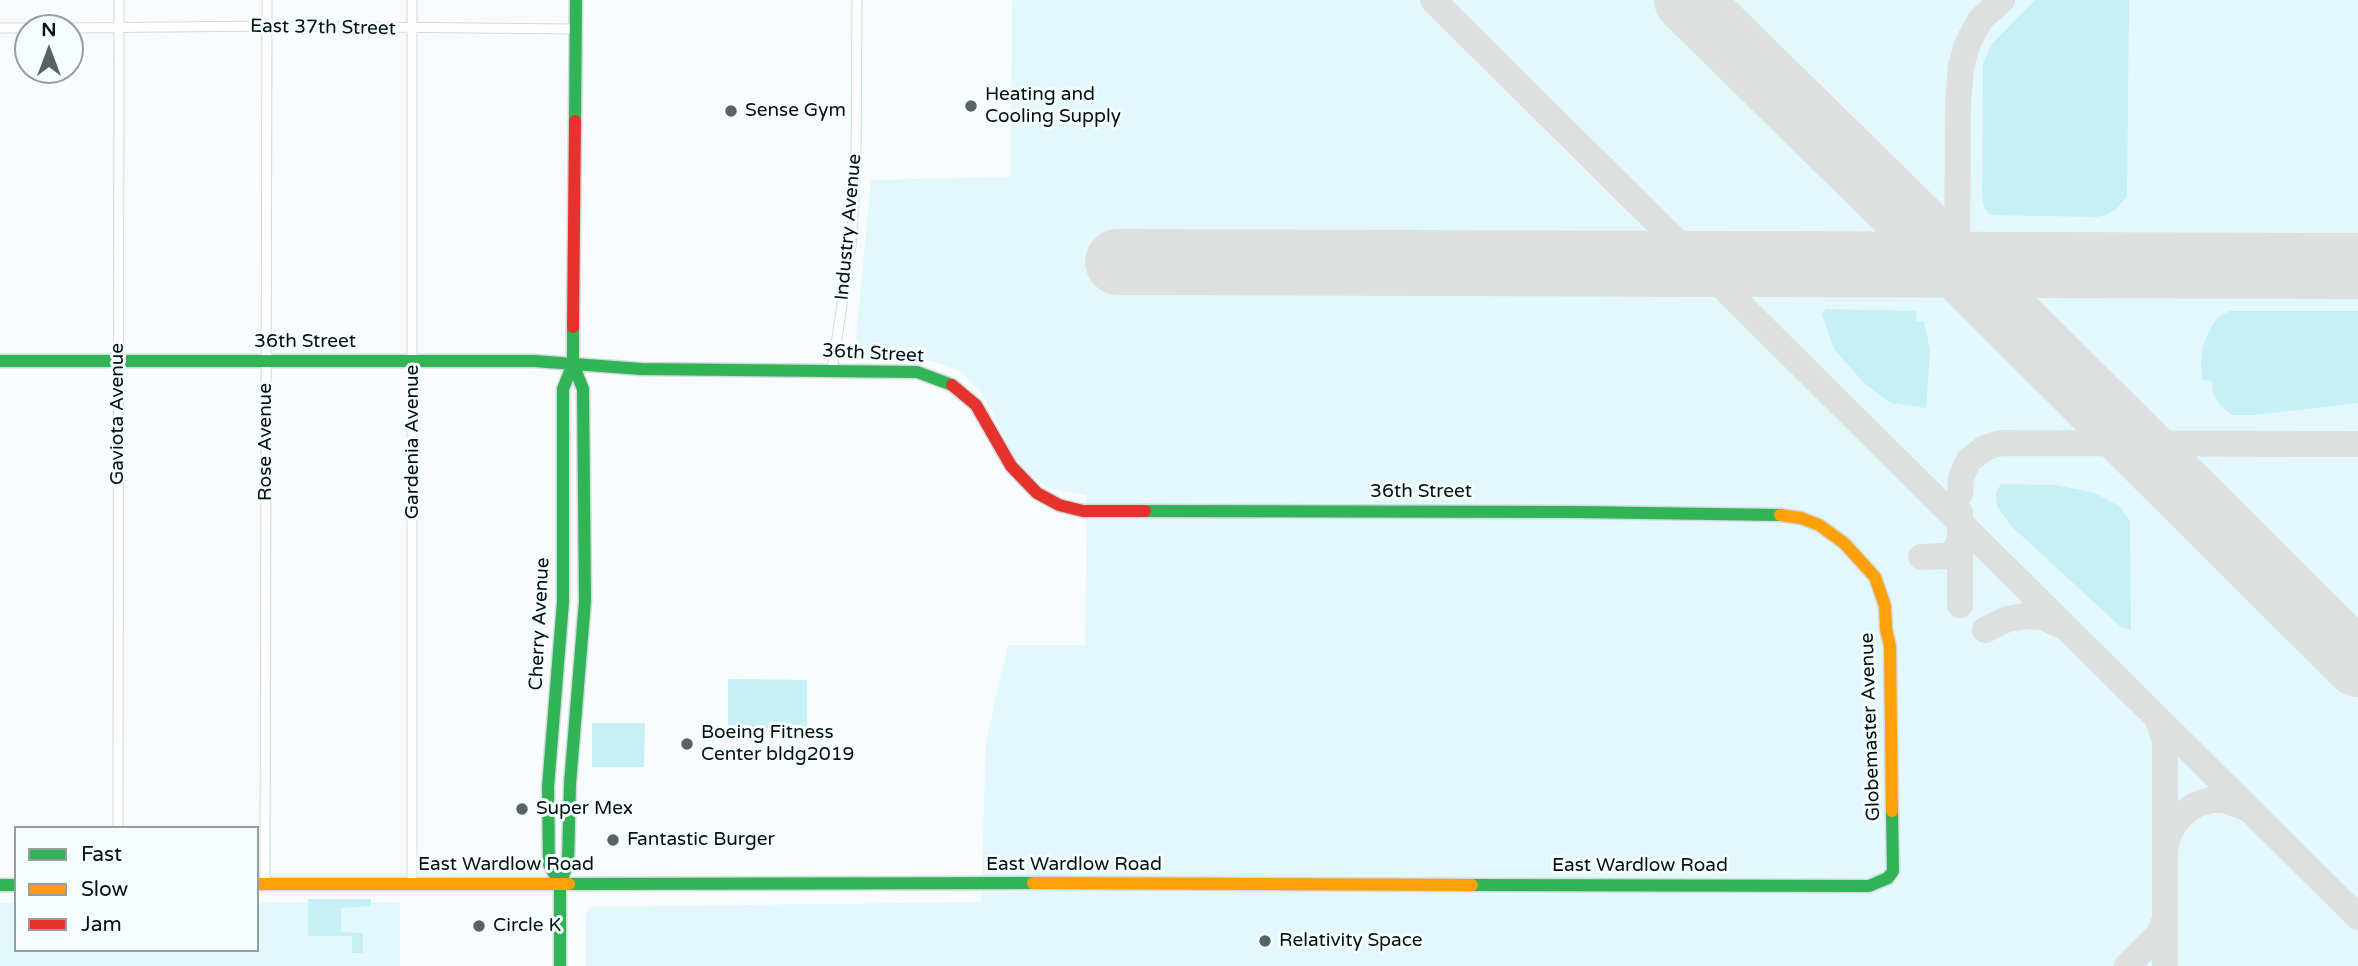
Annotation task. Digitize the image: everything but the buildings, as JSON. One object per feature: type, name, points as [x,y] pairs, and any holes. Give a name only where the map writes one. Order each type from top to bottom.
[{"type":"street","name":"Gaviota Avenue","points":[[118,826],[120,0]]},
{"type":"street","name":"Rose Avenue","points":[[261,884],[267,0]]},
{"type":"street","name":"Gardenia Avenue","points":[[412,0],[412,885]]},
{"type":"street","name":"Cherry Avenue","points":[[560,885],[549,864],[548,787],[563,602],[563,389],[573,364],[576,0]]},
{"type":"street","name":"Industry Avenue","points":[[832,370],[851,246],[856,167],[857,0]]},
{"type":"street","name":"East 37th Street","points":[[84,28],[267,26],[576,29]]},
{"type":"street","name":"36th Street","points":[[0,361],[534,361],[676,370],[917,372],[950,384],[976,405],[1011,466],[1037,493],[1059,505],[1083,511],[1782,515],[1819,525],[1844,543]]},
{"type":"street","name":"Cherry Avenue","points":[[560,966],[560,885],[568,862],[570,784],[585,601],[583,389],[573,364]]},
{"type":"street","name":"Globemaster Avenue","points":[[1844,543],[1875,577],[1885,606],[1886,629],[1891,646],[1895,847],[1893,871],[1888,878]]},
{"type":"street","name":"East Wardlow Road","points":[[261,884],[1869,886],[1888,878]]},
{"type":"shaded area","points":[[1012,0],[2358,0],[2358,966],[586,966],[586,913],[591,907],[981,902],[986,742],[1008,645],[1085,645],[1087,495],[1048,488],[1029,474],[1010,453],[991,408],[979,389],[956,369],[928,360],[875,358],[863,351],[856,339],[871,180],[1011,177]]},
{"type":"shaded area","points":[[2035,0],[2129,0],[2127,196],[2116,209],[2106,215],[1990,215],[1984,207],[1983,64],[1991,45]]},
{"type":"shaded area","points":[[1826,309],[1916,311],[1917,321],[1924,321],[1930,350],[1926,408],[1891,403],[1865,384],[1834,349],[1822,314]]},
{"type":"shaded area","points":[[2230,311],[2358,311],[2358,403],[2255,415],[2232,415],[2220,405],[2213,394],[2212,381],[2202,379],[2201,361],[2209,331],[2217,318]]},
{"type":"shaded area","points":[[2001,484],[2055,485],[2095,493],[2119,506],[2130,521],[2131,630],[2121,627],[2010,525],[1997,506],[1996,492]]},
{"type":"shaded area","points":[[728,679],[807,680],[807,728],[728,728]]},
{"type":"shaded area","points":[[592,723],[645,723],[644,767],[592,767]]},
{"type":"shaded area","points":[[308,899],[371,899],[371,906],[341,908],[341,932],[363,933],[363,953],[352,953],[352,936],[308,936]]},
{"type":"shaded area","points":[[259,902],[400,902],[400,966],[0,966],[0,903],[14,903],[14,952],[259,952]]},
{"type":"taxiway","points":[[1433,0],[2358,917]]},
{"type":"taxiway","points":[[1957,265],[1958,103],[1961,66],[1968,42],[1980,20],[2002,0]]},
{"type":"taxiway","points":[[1960,494],[1961,477],[1969,460],[1985,448],[2000,443],[2358,444]]},
{"type":"taxiway","points":[[1960,513],[1960,605]]},
{"type":"taxiway","points":[[1921,557],[1947,556],[1955,551],[1960,539]]},
{"type":"taxiway","points":[[1985,630],[2007,619],[2025,616],[2042,617],[2062,626]]},
{"type":"taxiway","points":[[2157,718],[2165,740],[2165,848],[2169,833],[2178,819],[2198,804],[2224,800],[2249,809]]},
{"type":"taxiway","points":[[2165,848],[2165,966]]},
{"type":"taxiway","points":[[2127,966],[2158,935],[2165,919]]},
{"type":"runway","points":[[1687,0],[2358,664]]},
{"type":"runway","points":[[1118,262],[2358,266]]},
{"type":"traffic: fast","points":[[575,121],[576,0]]},
{"type":"traffic: fast","points":[[560,885],[549,864],[548,787],[563,602],[563,389],[573,364],[573,327]]},
{"type":"traffic: fast","points":[[0,361],[534,361],[641,369],[917,372],[952,385]]},
{"type":"traffic: fast","points":[[560,966],[560,885],[568,862],[570,784],[585,601],[583,389],[573,364]]},
{"type":"traffic: fast","points":[[1145,511],[1780,515]]},
{"type":"traffic: fast","points":[[1472,885],[1869,886],[1888,878],[1893,871],[1892,811]]},
{"type":"traffic: fast","points":[[569,884],[1033,883]]},
{"type":"traffic: fast","points":[[0,885],[14,885]]},
{"type":"traffic: slow","points":[[1780,515],[1801,518],[1819,525],[1844,543],[1875,577],[1885,606],[1890,646],[1892,811]]},
{"type":"traffic: slow","points":[[1033,883],[1472,885]]},
{"type":"traffic: slow","points":[[259,884],[569,884]]},
{"type":"traffic: jam","points":[[573,327],[575,121]]},
{"type":"traffic: jam","points":[[952,385],[976,405],[1011,466],[1037,493],[1059,505],[1083,511],[1145,511]]},
{"type":"place","name":"Heating and Cooling Supply","points":[[971,106]]},
{"type":"place","name":"Sense Gym","points":[[731,111]]},
{"type":"place","name":"Boeing Fitness Center bldg2019","points":[[687,744]]},
{"type":"place","name":"Super Mex","points":[[522,809]]},
{"type":"place","name":"Fantastic Burger","points":[[613,840]]},
{"type":"place","name":"Circle K","points":[[479,926]]},
{"type":"place","name":"Relativity Space","points":[[1265,941]]}]
